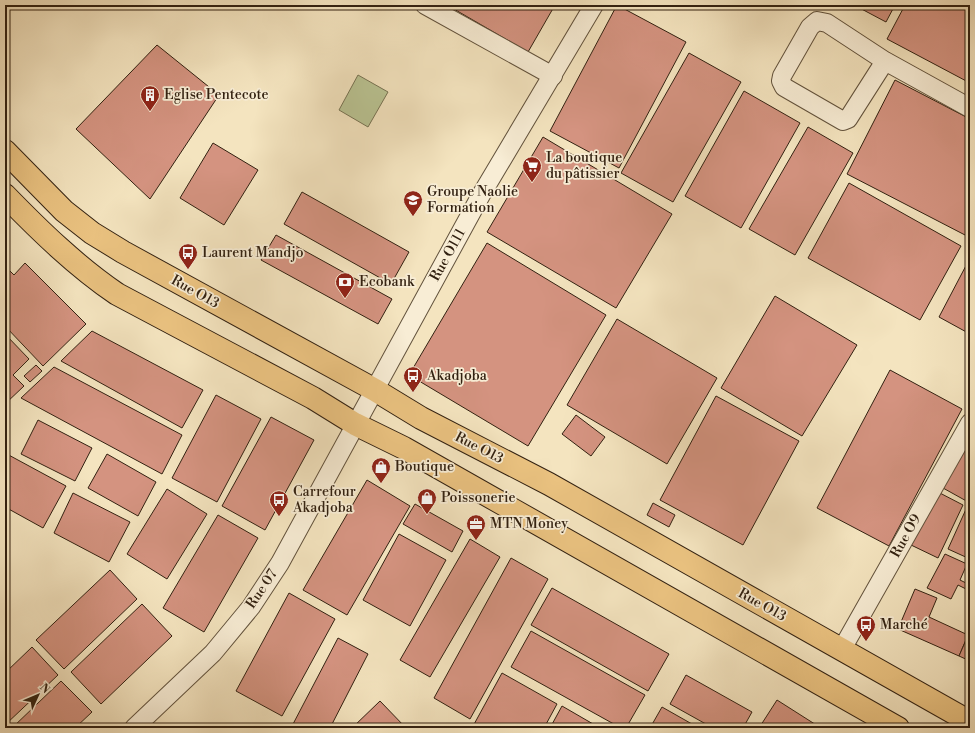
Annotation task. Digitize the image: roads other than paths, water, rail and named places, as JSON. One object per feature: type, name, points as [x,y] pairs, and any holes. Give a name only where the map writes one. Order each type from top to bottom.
[{"type":"main road","name":"Rue O13","points":[[5,151],[45,194],[64,211],[92,233],[123,252],[375,390],[421,418],[549,484],[970,722]]},
{"type":"main road","points":[[5,195],[60,249],[94,278],[117,294],[313,398],[355,424],[411,452],[898,728]]},
{"type":"street","points":[[425,5],[553,76]]},
{"type":"street","name":"Rue O111","points":[[355,424],[481,195],[594,5]]},
{"type":"street","points":[[885,61],[848,119],[843,121],[784,87],[781,81],[782,76],[810,27],[817,21],[827,23],[885,61],[970,108]]},
{"type":"street","name":"Rue O9","points":[[842,650],[970,423]]},
{"type":"street","name":"Rue 07","points":[[134,728],[212,653],[251,607],[280,563],[332,470],[355,424]]},
{"type":"place","name":"Eglise Pentecote","points":[[150,112]]},
{"type":"place","name":"La boutique du pâtissier","points":[[532,183]]},
{"type":"place","name":"Groupe Naolie Formation","points":[[413,217]]},
{"type":"place","name":"Laurent Mandjo","points":[[188,270]]},
{"type":"place","name":"Ecobank","points":[[345,299]]},
{"type":"place","name":"Akadjoba","points":[[413,393]]},
{"type":"place","name":"Boutique","points":[[381,484]]},
{"type":"place","name":"Poissonerie","points":[[427,515]]},
{"type":"place","name":"Carrefour Akadjoba","points":[[279,517]]},
{"type":"place","name":"MTN Money","points":[[476,541]]},
{"type":"place","name":"Marché","points":[[866,642]]}]
